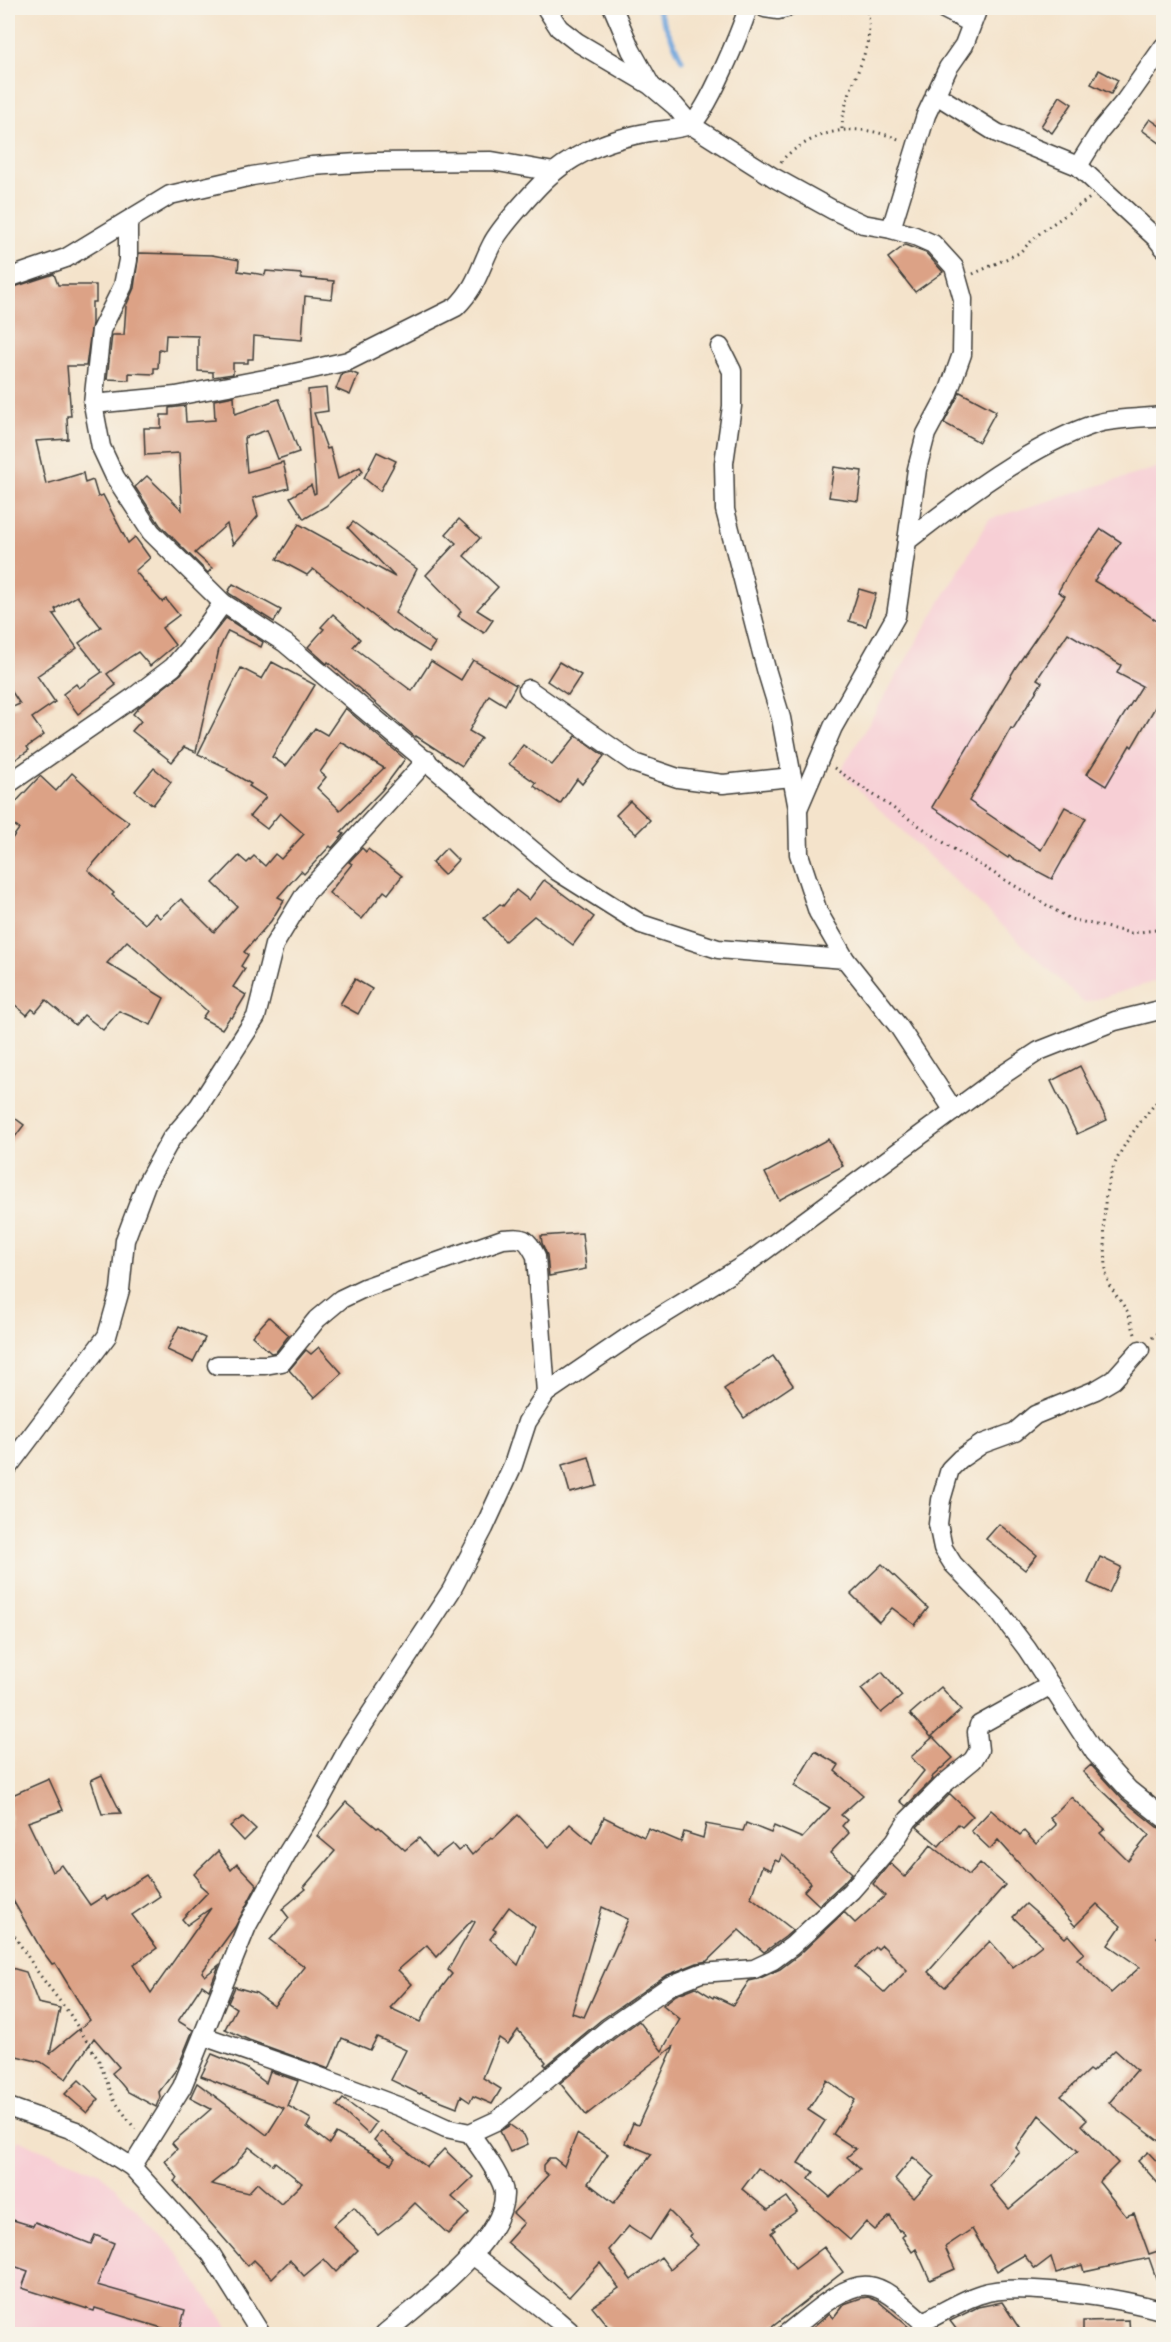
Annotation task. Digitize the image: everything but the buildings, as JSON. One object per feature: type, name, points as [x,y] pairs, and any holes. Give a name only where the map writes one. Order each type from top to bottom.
[{"type":"street","points":[[546,8],[559,28],[576,42],[651,85],[675,106],[691,125],[773,177],[863,224],[891,229],[933,244],[954,267],[963,300],[962,354],[948,393],[926,434],[917,469],[896,616],[833,727],[798,809]]},
{"type":"street","points":[[613,8],[631,50],[651,85]]},
{"type":"street","points":[[93,404],[176,396],[348,361],[456,307],[470,293],[492,242],[515,213],[554,172],[592,147],[643,133],[691,125],[704,110],[742,28],[748,8]]},
{"type":"street","points":[[765,8],[778,10],[786,8]]},
{"type":"street","points":[[891,229],[926,115],[948,68],[964,45],[975,15],[942,8]]},
{"type":"street","points":[[1078,166],[1100,131],[1125,101],[1164,46]]},
{"type":"street","points":[[935,94],[997,133],[1078,166],[1164,248]]},
{"type":"street","points":[[8,278],[66,258],[170,195],[252,176],[312,166],[373,162],[492,161],[554,172]]},
{"type":"street","points":[[128,221],[128,261],[123,286],[101,330],[93,404],[101,447],[115,477],[151,532],[223,603],[285,644],[557,871],[641,924],[718,949],[845,959]]},
{"type":"street","points":[[720,347],[732,371],[732,406],[724,463],[725,510],[781,718],[798,809],[799,854],[802,864],[818,912],[845,959],[899,1027],[954,1111]]},
{"type":"street","points":[[907,541],[956,503],[1055,441],[1096,423],[1164,416]]},
{"type":"street","points":[[8,784],[134,697],[173,666],[223,603]]},
{"type":"street","points":[[528,689],[634,763],[678,778],[723,784],[792,777]]},
{"type":"street","points":[[8,1467],[107,1336],[120,1290],[125,1240],[146,1184],[171,1139],[199,1106],[256,1017],[274,945],[305,894],[426,760]]},
{"type":"street","points":[[132,2167],[182,2087],[248,1926],[350,1744],[451,1591],[513,1465],[527,1422],[546,1393],[637,1331],[749,1262],[1039,1051],[1115,1021],[1164,1009]]},
{"type":"street","points":[[217,1365],[265,1365],[282,1362],[317,1319],[341,1299],[364,1288],[492,1243],[520,1238],[528,1242],[536,1256],[546,1393]]},
{"type":"street","points":[[1140,1350],[1113,1380],[1035,1415],[1015,1432],[982,1444],[960,1459],[950,1469],[940,1500],[939,1524],[943,1548],[952,1564],[996,1608],[1052,1685],[1095,1753],[1129,1790],[1164,1818]]},
{"type":"street","points":[[203,2036],[304,2071],[446,2128],[470,2133],[498,2120],[608,2030],[671,1985],[701,1973],[754,1970],[792,1946],[851,1891],[895,1841],[908,1820],[945,1783],[973,1760],[979,1750],[977,1732],[979,1725],[1052,1685]]},
{"type":"street","points":[[8,2108],[76,2131],[132,2167],[211,2254],[261,2334]]},
{"type":"street","points":[[384,2334],[474,2256],[503,2206],[504,2191],[499,2178],[470,2133]]},
{"type":"street","points":[[474,2256],[573,2334]]},
{"type":"street","points":[[786,2334],[848,2288],[869,2286],[887,2294],[928,2328],[981,2294],[1002,2289],[1042,2291],[1137,2303],[1164,2311]]},
{"type":"path","points":[[842,129],[842,118],[851,86],[869,36],[870,18],[866,8]]},
{"type":"path","points":[[773,177],[783,159],[795,149],[813,139],[842,129],[862,128],[884,133],[917,146]]},
{"type":"path","points":[[958,282],[1019,253],[1041,232],[1103,189]]},
{"type":"path","points":[[820,759],[952,848],[1070,919],[1131,933],[1164,929]]},
{"type":"path","points":[[1140,1350],[1128,1312],[1109,1285],[1106,1274],[1105,1205],[1110,1172],[1131,1133],[1164,1093]]},
{"type":"path","points":[[8,1926],[39,1974],[69,2013],[99,2061],[114,2100],[140,2136]]},
{"type":"shaded area","points":[[1163,466],[1163,979],[1084,1003],[840,772],[989,519]]},
{"type":"shaded area","points":[[18,2140],[101,2173],[175,2250],[232,2334],[8,2334],[8,2167]]},
{"type":"waterway","points":[[657,8],[682,60]]}]
